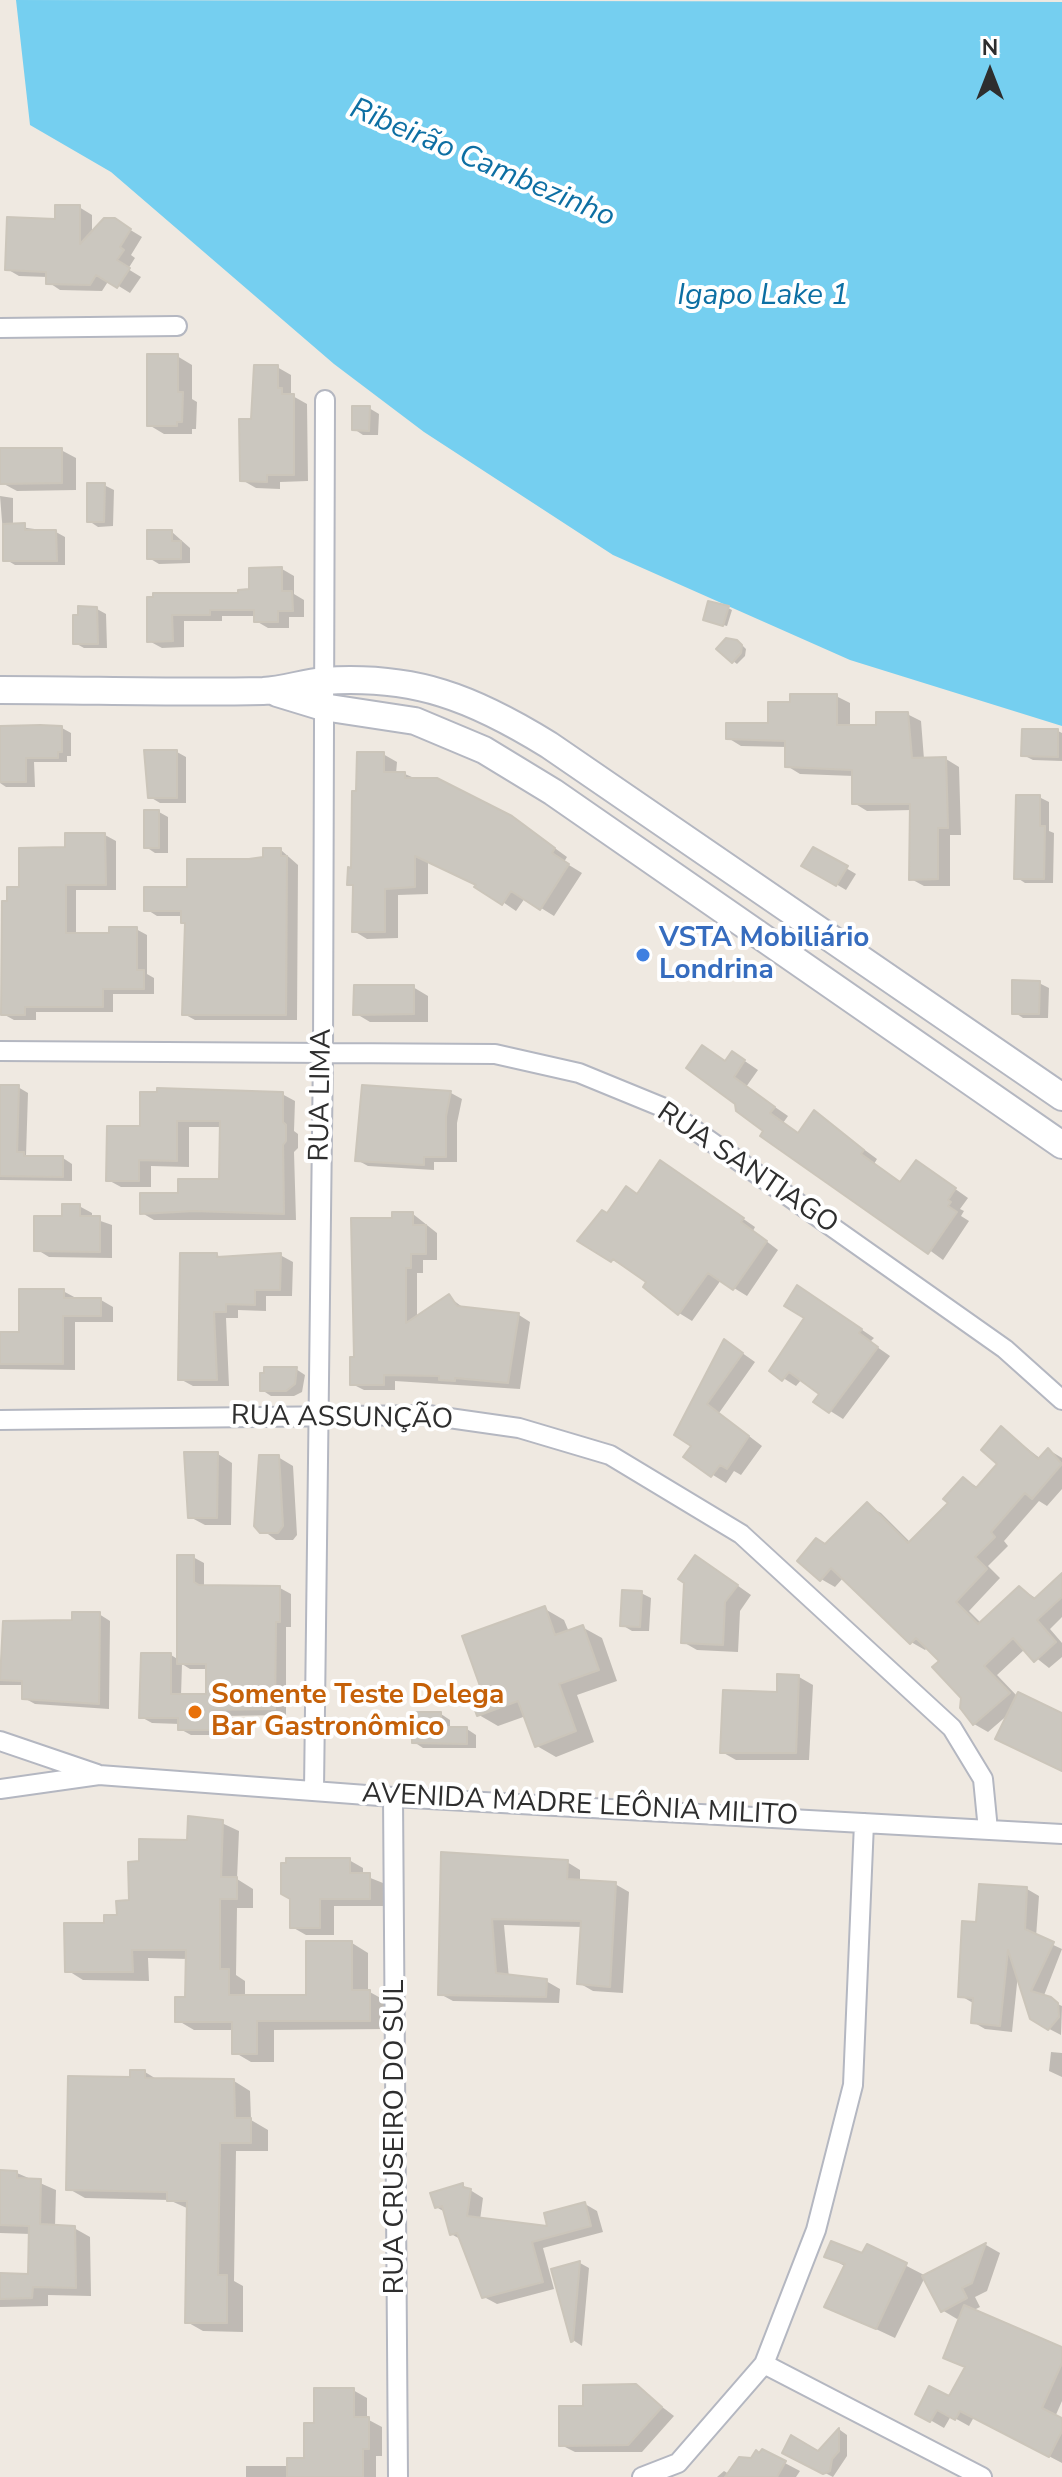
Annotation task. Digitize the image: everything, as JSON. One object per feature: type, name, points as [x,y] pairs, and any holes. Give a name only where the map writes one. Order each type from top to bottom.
[{"type":"street","points":[[0,328],[177,326]]},
{"type":"street","name":"RUA LIMA","points":[[314,1790],[323,1051],[325,400]]},
{"type":"street","points":[[415,721],[411,701],[421,687]]},
{"type":"street","points":[[0,690],[323,694],[421,687],[465,699],[515,724],[1062,1097]]},
{"type":"street","points":[[323,694],[415,721],[484,750],[553,792],[1062,1145]]},
{"type":"street","points":[[820,976],[841,946]]},
{"type":"street","name":"RUA SANTIAGO","points":[[0,1051],[495,1054],[579,1073],[662,1107],[1005,1349],[1062,1400]]},
{"type":"street","name":"RUA ASSUNÇÃO","points":[[0,1420],[428,1415],[519,1428],[610,1455],[741,1534],[952,1728],[983,1779],[988,1830]]},
{"type":"street","name":"AVENIDA MADRE LEÔNIA MILITO","points":[[0,1741],[99,1775]]},
{"type":"street","name":"AVENIDA MADRE LEÔNIA MILITO","points":[[0,1789],[99,1775],[393,1797],[1062,1834]]},
{"type":"street","name":"RUA CRUSEIRO DO SUL","points":[[393,1797],[398,2477]]},
{"type":"street","points":[[642,2477],[678,2463],[764,2364],[816,2230],[853,2085],[864,1823]]},
{"type":"street","points":[[764,2364],[982,2477]]},
{"type":"water","name":"Igapo Lake 1","points":[[16,0],[1062,2],[1062,726],[850,660],[613,555],[424,432],[334,364],[111,172],[30,125]]},
{"type":"building","points":[[55,205],[80,205],[80,244],[104,218],[115,218],[131,229],[120,247],[124,250],[117,260],[130,268],[117,288],[96,275],[90,285],[46,284],[46,272],[5,270],[7,217],[55,219]]},
{"type":"building","points":[[147,354],[178,354],[178,392],[183,392],[182,422],[177,422],[177,426],[147,426]]},
{"type":"building","points":[[254,365],[278,365],[278,388],[282,388],[282,394],[294,394],[294,475],[267,475],[267,482],[240,481],[239,419],[251,419]]},
{"type":"building","points":[[352,406],[370,406],[369,431],[352,430]]},
{"type":"building","points":[[0,448],[62,448],[62,483],[0,484]]},
{"type":"building","points":[[87,483],[105,483],[104,522],[87,522]]},
{"type":"building","points":[[25,523],[25,530],[56,530],[57,561],[3,561],[3,524]]},
{"type":"building","points":[[147,530],[172,530],[172,541],[181,541],[181,559],[147,559]]},
{"type":"building","points":[[282,567],[282,591],[292,591],[293,611],[278,611],[278,622],[254,622],[254,610],[210,610],[210,615],[172,615],[173,641],[147,642],[147,597],[153,597],[153,593],[238,593],[238,590],[249,589],[249,568]]},
{"type":"building","points":[[708,601],[729,606],[723,626],[703,620]]},
{"type":"building","points":[[78,606],[97,607],[98,644],[73,644],[73,615],[78,615]]},
{"type":"building","points":[[726,638],[737,640],[742,645],[741,653],[732,663],[716,649]]},
{"type":"building","points":[[790,694],[837,694],[837,725],[876,725],[876,712],[908,712],[912,758],[946,757],[948,828],[938,828],[938,879],[909,880],[910,804],[852,804],[852,770],[785,767],[785,741],[726,739],[726,723],[768,723],[768,702],[790,702]]},
{"type":"building","points":[[0,726],[62,726],[62,752],[58,752],[58,758],[26,758],[26,782],[0,782]]},
{"type":"building","points":[[1022,729],[1058,729],[1058,757],[1021,756]]},
{"type":"building","points":[[144,750],[177,750],[177,798],[148,798]]},
{"type":"building","points":[[357,752],[384,752],[384,772],[405,772],[405,778],[437,778],[512,816],[555,848],[552,853],[569,864],[540,910],[511,891],[502,905],[474,887],[476,885],[415,856],[415,887],[385,889],[385,932],[352,932],[353,885],[347,885],[348,867],[351,868],[352,791],[356,791]]},
{"type":"building","points":[[1016,795],[1040,795],[1040,826],[1045,826],[1044,879],[1014,879]]},
{"type":"building","points":[[144,810],[159,810],[159,848],[144,848]]},
{"type":"building","points":[[65,833],[105,833],[106,885],[66,885],[66,933],[109,933],[109,927],[137,927],[137,970],[144,970],[144,989],[103,989],[103,1007],[25,1007],[25,1015],[1,1015],[2,901],[7,901],[7,887],[19,887],[19,848],[65,847]]},
{"type":"building","points":[[813,847],[848,866],[836,886],[801,866]]},
{"type":"building","points":[[263,848],[281,848],[281,856],[287,856],[286,1015],[182,1015],[185,923],[181,923],[181,911],[144,911],[144,887],[187,887],[187,859],[263,857]]},
{"type":"building","points":[[1012,980],[1040,981],[1039,1014],[1012,1014]]},
{"type":"building","points":[[354,985],[414,985],[414,1014],[353,1015]]},
{"type":"building","points":[[702,1045],[725,1061],[732,1051],[745,1060],[734,1077],[775,1107],[770,1113],[798,1133],[814,1110],[864,1150],[861,1154],[900,1182],[916,1160],[956,1188],[948,1200],[951,1202],[948,1206],[957,1212],[928,1254],[760,1136],[763,1131],[736,1111],[735,1104],[686,1068]]},
{"type":"building","points":[[0,1085],[19,1085],[17,1152],[24,1152],[24,1156],[63,1156],[63,1177],[0,1176]]},
{"type":"building","points":[[362,1085],[451,1091],[446,1116],[446,1157],[424,1157],[424,1165],[355,1161]]},
{"type":"building","points":[[157,1088],[283,1092],[283,1122],[286,1125],[283,1145],[284,1214],[194,1211],[140,1214],[140,1193],[178,1193],[178,1179],[219,1179],[220,1121],[177,1121],[177,1161],[139,1160],[139,1181],[106,1181],[107,1126],[140,1126],[140,1092],[157,1092]]},
{"type":"building","points":[[660,1160],[744,1218],[741,1222],[767,1241],[733,1290],[708,1273],[678,1315],[643,1287],[646,1282],[613,1259],[611,1262],[577,1241],[602,1210],[607,1213],[626,1186],[637,1194]]},
{"type":"building","points":[[62,1204],[80,1204],[80,1216],[100,1216],[100,1252],[34,1251],[34,1216],[62,1216]]},
{"type":"building","points":[[392,1212],[413,1212],[413,1225],[426,1225],[426,1254],[411,1254],[411,1268],[406,1268],[406,1323],[449,1294],[457,1306],[519,1313],[508,1383],[455,1378],[455,1381],[439,1380],[439,1376],[384,1375],[384,1385],[350,1385],[350,1357],[354,1357],[351,1218],[392,1218]]},
{"type":"building","points":[[180,1253],[217,1253],[217,1257],[281,1253],[280,1290],[255,1290],[255,1305],[226,1304],[226,1312],[214,1312],[217,1380],[178,1380]]},
{"type":"building","points":[[797,1285],[862,1329],[859,1333],[878,1347],[829,1413],[813,1402],[819,1394],[789,1372],[782,1381],[769,1371],[804,1318],[784,1306]]},
{"type":"building","points":[[19,1289],[64,1289],[64,1298],[101,1298],[101,1316],[63,1316],[63,1364],[0,1364],[0,1332],[19,1332]]},
{"type":"building","points":[[724,1339],[743,1353],[707,1404],[749,1436],[727,1469],[720,1465],[711,1477],[683,1457],[691,1446],[674,1435]]},
{"type":"building","points":[[264,1367],[297,1367],[295,1384],[286,1391],[260,1391],[260,1373],[264,1373]]},
{"type":"building","points":[[1001,1426],[1038,1459],[1048,1448],[1062,1464],[1032,1499],[1025,1493],[991,1532],[995,1537],[975,1557],[987,1569],[956,1602],[978,1624],[1019,1586],[1034,1599],[1062,1573],[1062,1597],[1037,1620],[1056,1642],[1034,1662],[1013,1638],[984,1666],[1010,1693],[973,1725],[960,1708],[961,1698],[932,1667],[939,1661],[916,1638],[910,1644],[831,1568],[820,1581],[797,1561],[816,1538],[825,1544],[867,1502],[908,1543],[948,1503],[943,1499],[963,1477],[976,1488],[997,1464],[981,1450]]},
{"type":"building","points":[[184,1452],[218,1452],[217,1518],[188,1518]]},
{"type":"building","points":[[259,1455],[279,1455],[283,1526],[278,1533],[260,1533],[254,1526]]},
{"type":"building","points":[[177,1555],[194,1555],[194,1582],[199,1585],[280,1586],[280,1622],[276,1622],[275,1709],[212,1710],[212,1730],[178,1730],[178,1718],[139,1718],[141,1653],[171,1653],[171,1694],[206,1694],[206,1664],[177,1664]]},
{"type":"building","points":[[695,1555],[738,1585],[725,1602],[723,1645],[681,1643],[684,1583],[678,1579]]},
{"type":"building","points":[[622,1590],[642,1591],[640,1627],[620,1626]]},
{"type":"building","points":[[545,1606],[555,1635],[583,1625],[599,1670],[559,1684],[576,1731],[535,1747],[518,1701],[477,1716],[469,1693],[481,1689],[462,1636]]},
{"type":"building","points":[[72,1612],[100,1612],[99,1704],[22,1699],[22,1681],[0,1680],[3,1621],[72,1620]]},
{"type":"building","points":[[777,1674],[799,1675],[796,1753],[720,1753],[723,1690],[777,1692]]},
{"type":"building","points":[[1018,1692],[1062,1713],[1062,1771],[995,1739]]},
{"type":"building","points":[[412,1712],[441,1712],[441,1727],[467,1727],[467,1744],[412,1743]]},
{"type":"building","points":[[188,1816],[223,1820],[221,1877],[237,1877],[237,1899],[220,1899],[220,1969],[229,1969],[229,1995],[306,1995],[306,1941],[352,1941],[352,1990],[370,1990],[370,2021],[257,2021],[257,2054],[232,2054],[232,2022],[175,2022],[175,1997],[185,1997],[186,1950],[132,1950],[133,1972],[65,1972],[64,1923],[104,1923],[104,1915],[117,1915],[116,1901],[129,1900],[128,1862],[139,1861],[139,1839],[187,1840]]},
{"type":"building","points":[[441,1852],[568,1860],[567,1879],[616,1882],[610,1987],[577,1984],[581,1921],[492,1919],[496,1973],[547,1979],[546,1997],[438,1995]]},
{"type":"building","points":[[286,1858],[350,1858],[350,1873],[370,1873],[370,1899],[320,1899],[320,1928],[290,1928],[290,1899],[281,1894],[281,1863],[286,1863]]},
{"type":"building","points":[[979,1884],[1027,1887],[1025,1929],[1054,1942],[1031,1991],[1051,1997],[1058,2003],[1059,2017],[1048,2030],[1030,2019],[1008,1950],[1000,2026],[971,2023],[973,1998],[958,1997],[962,1921],[976,1922]]},
{"type":"building","points":[[130,2070],[145,2070],[145,2078],[234,2079],[235,2118],[251,2118],[251,2143],[220,2143],[218,2275],[227,2275],[227,2323],[185,2323],[187,2201],[167,2201],[167,2192],[66,2190],[68,2076],[130,2077]]},
{"type":"building","points":[[0,2170],[17,2171],[17,2178],[41,2179],[40,2224],[75,2226],[76,2288],[33,2287],[32,2298],[0,2299],[0,2273],[28,2274],[29,2226],[0,2225]]},
{"type":"building","points":[[463,2183],[463,2187],[471,2189],[467,2216],[547,2226],[544,2213],[585,2202],[591,2226],[532,2242],[543,2282],[482,2298],[457,2233],[450,2235],[442,2206],[435,2208],[430,2193]]},
{"type":"building","points":[[831,2241],[862,2253],[867,2244],[907,2263],[876,2329],[824,2307],[845,2264],[824,2257]]},
{"type":"building","points":[[986,2243],[972,2283],[962,2288],[967,2298],[941,2312],[922,2276]]},
{"type":"building","points":[[580,2261],[573,2341],[571,2342],[551,2269]]},
{"type":"building","points":[[964,2305],[1062,2347],[1062,2363],[1042,2408],[1062,2418],[1062,2431],[1049,2457],[960,2411],[955,2420],[937,2410],[930,2422],[915,2414],[929,2386],[949,2396],[965,2367],[943,2358]]},
{"type":"building","points":[[636,2384],[662,2407],[628,2445],[559,2446],[559,2406],[583,2406],[583,2385]]},
{"type":"building","points":[[314,2388],[354,2388],[354,2417],[369,2417],[369,2449],[363,2449],[363,2477],[287,2477],[287,2458],[304,2458],[304,2423],[314,2423]]},
{"type":"building","points":[[839,2428],[839,2451],[832,2459],[830,2471],[823,2474],[782,2453],[791,2435],[818,2451]]},
{"type":"building","points":[[762,2449],[786,2461],[777,2477],[725,2477],[739,2457],[751,2458],[756,2450],[759,2453]]},
{"type":"place","name":"VSTA Mobiliário Londrina","points":[[643,955]]},
{"type":"place","name":"Somente Teste Delega Bar Gastronômico","points":[[195,1712]]},
{"type":"water label","name":"Ribeirão Cambezinho","points":[[482,164]]}]
